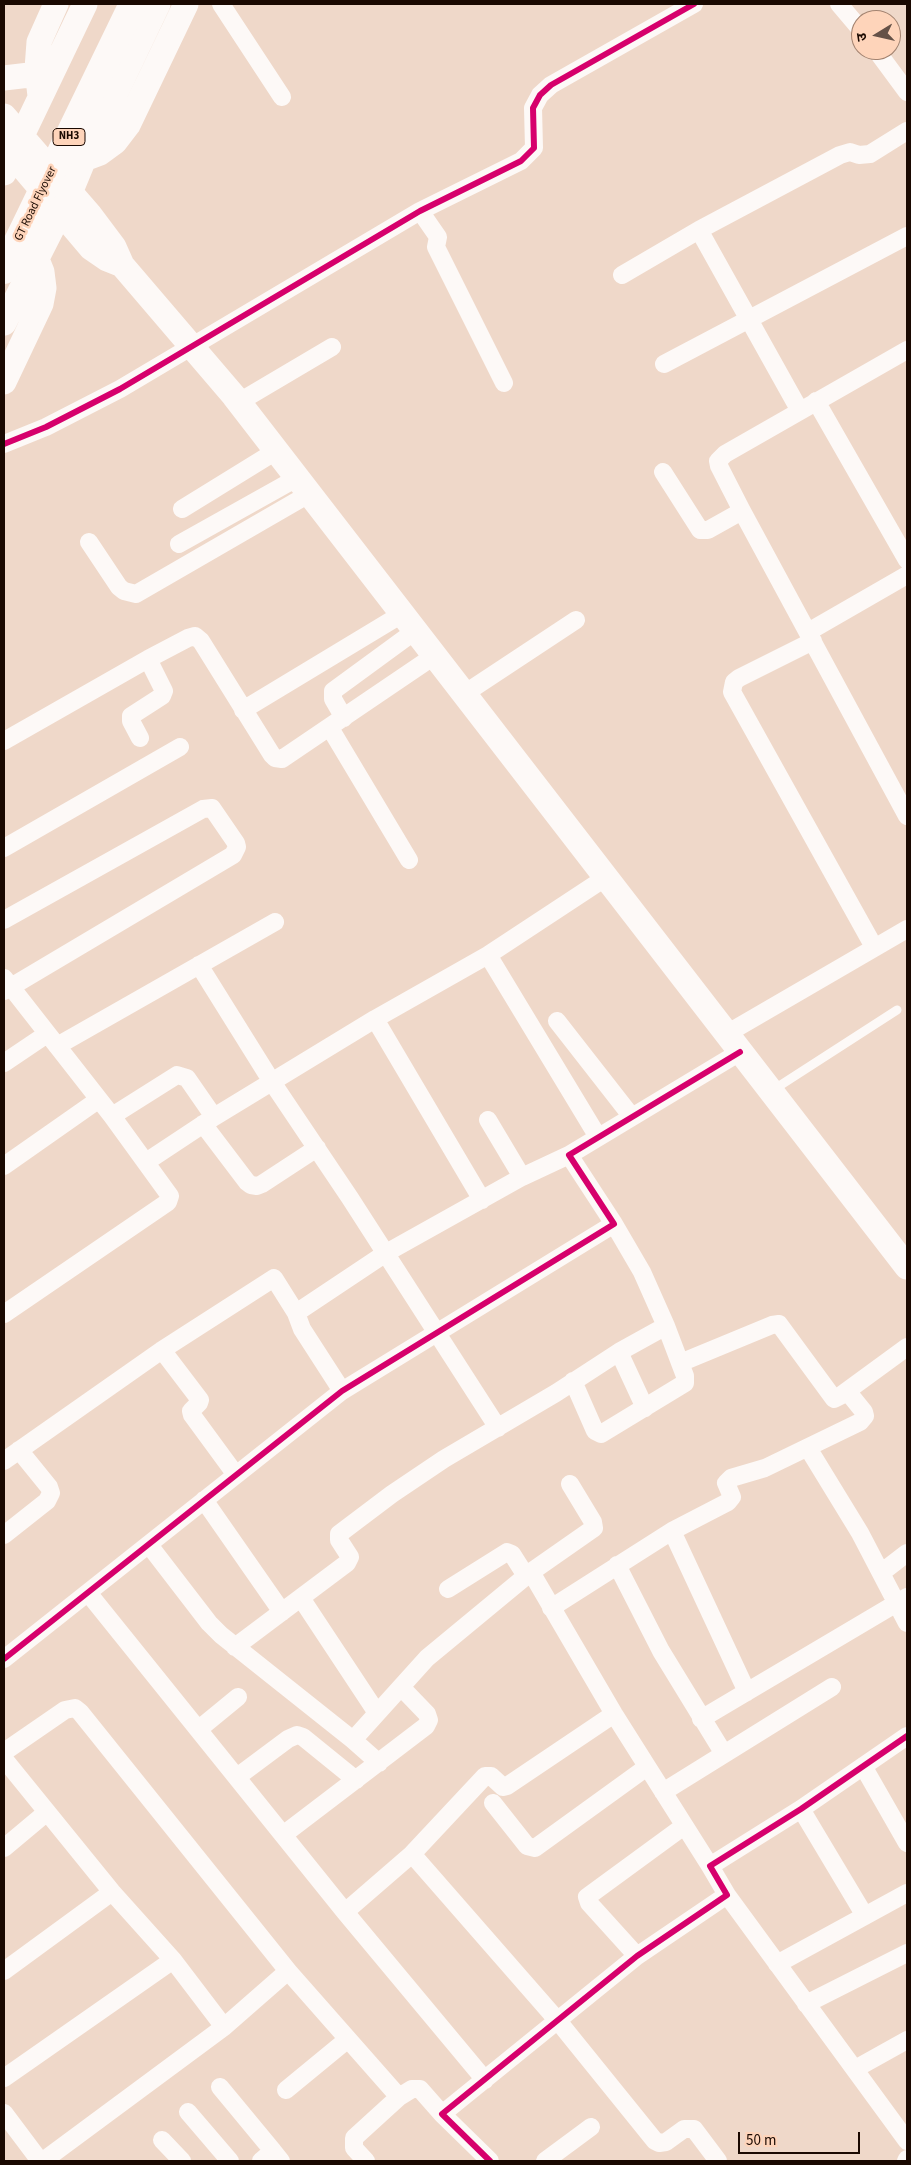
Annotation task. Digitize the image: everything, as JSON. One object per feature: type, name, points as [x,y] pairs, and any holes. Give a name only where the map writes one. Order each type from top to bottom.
[{"type":"highway","name":"GT Road Flyover","points":[[4,228],[114,4]]},
{"type":"highway","name":"GT Road Flyover","points":[[4,270],[133,4]]},
{"type":"main road","points":[[39,86],[39,42],[56,4]]},
{"type":"main road","points":[[10,153],[39,86],[86,4]]},
{"type":"main road","points":[[4,323],[65,203],[158,4]]},
{"type":"main road","points":[[84,159],[100,153],[115,142],[128,125],[186,4]]},
{"type":"main road","points":[[4,78],[39,86]]},
{"type":"main road","points":[[4,116],[10,153],[65,203],[91,248],[107,259],[122,265],[238,402],[906,1264]]},
{"type":"main road","points":[[4,382],[41,304],[44,288],[42,272],[36,257]]},
{"type":"street","points":[[221,4],[282,97]]},
{"type":"street","points":[[4,444],[46,427],[120,389],[420,211],[529,155],[534,148],[533,108],[540,95],[551,85],[694,4]]},
{"type":"street","points":[[839,4],[851,18]]},
{"type":"street","points":[[883,60],[907,92]]},
{"type":"street","points":[[622,275],[699,230],[840,155],[850,152],[859,155],[870,154],[907,131]]},
{"type":"street","points":[[420,211],[438,237],[436,246],[504,384]]},
{"type":"street","points":[[699,230],[750,318],[800,411]]},
{"type":"street","points":[[664,364],[907,236]]},
{"type":"street","points":[[238,402],[332,347]]},
{"type":"street","points":[[907,350],[720,457],[719,466],[907,816]]},
{"type":"street","points":[[816,402],[907,560]]},
{"type":"street","points":[[182,509],[276,451]]},
{"type":"street","points":[[663,472],[700,530],[708,530],[742,511]]},
{"type":"street","points":[[89,542],[119,587],[124,591],[136,594],[303,486]]},
{"type":"street","points":[[179,544],[303,486]]},
{"type":"street","points":[[874,947],[732,692],[734,682],[739,678],[810,637],[907,575]]},
{"type":"street","points":[[464,694],[576,620]]},
{"type":"street","points":[[243,710],[409,622]]},
{"type":"street","points":[[409,622],[333,691],[337,723],[409,860]]},
{"type":"street","points":[[4,741],[148,659],[195,636],[201,641],[272,755],[278,759],[288,758],[434,656]]},
{"type":"street","points":[[140,738],[131,721],[131,716],[162,696],[164,691],[148,659]]},
{"type":"street","points":[[4,848],[180,747]]},
{"type":"street","points":[[4,920],[203,809],[212,808],[238,848],[232,855],[6,985],[112,1116],[170,1196],[168,1202],[4,1314]]},
{"type":"street","points":[[146,1162],[209,1120],[375,1019],[488,955],[605,878]]},
{"type":"street","points":[[4,1063],[199,965],[275,922]]},
{"type":"street","points":[[296,1313],[386,1253],[522,1177],[569,1155],[632,1117],[734,1043],[874,947],[907,929]]},
{"type":"street","points":[[488,955],[598,1137]]},
{"type":"street","points":[[199,965],[272,1082],[386,1253],[498,1428]]},
{"type":"street","points":[[375,1019],[482,1200]]},
{"type":"street","points":[[557,1021],[632,1117]]},
{"type":"street","points":[[112,1116],[177,1075],[187,1078],[209,1120],[246,1182],[251,1186],[262,1184],[317,1148]]},
{"type":"street","points":[[4,1166],[98,1100]]},
{"type":"street","points":[[488,1120],[522,1177]]},
{"type":"street","points":[[569,1155],[614,1224],[642,1272],[666,1326],[685,1376],[685,1383],[605,1432],[598,1433],[595,1431],[573,1381]]},
{"type":"street","points":[[4,1659],[89,1594],[342,1391],[614,1224]]},
{"type":"street","points":[[4,1460],[162,1350],[274,1278],[296,1313],[302,1329],[342,1391]]},
{"type":"street","points":[[680,1363],[772,1325],[779,1324],[832,1397],[837,1398],[907,1347]]},
{"type":"street","points":[[234,1647],[350,1560],[338,1537],[342,1531],[419,1475],[619,1352],[666,1326]]},
{"type":"street","points":[[162,1350],[200,1402],[191,1410],[192,1415],[236,1475]]},
{"type":"street","points":[[619,1352],[645,1408]]},
{"type":"street","points":[[551,1608],[672,1531],[731,1500],[732,1497],[726,1483],[731,1478],[765,1468],[863,1419],[865,1416],[864,1412],[847,1391]]},
{"type":"street","points":[[808,1448],[860,1533],[881,1573],[902,1600],[907,1623]]},
{"type":"street","points":[[4,1535],[47,1501],[51,1494],[49,1487],[19,1450]]},
{"type":"street","points":[[353,1740],[427,1658],[528,1574],[594,1528],[593,1522],[570,1484]]},
{"type":"street","points":[[204,1500],[282,1612]]},
{"type":"street","points":[[672,1531],[746,1692]]},
{"type":"street","points":[[149,1545],[209,1623],[234,1647],[380,1763]]},
{"type":"street","points":[[448,1589],[507,1552],[512,1554],[551,1608],[614,1714],[727,1895],[907,2140]]},
{"type":"street","points":[[881,1573],[907,1553]]},
{"type":"street","points":[[617,1565],[661,1651],[724,1754]]},
{"type":"street","points":[[89,1594],[345,1912],[485,2080]]},
{"type":"street","points":[[301,1598],[377,1713]]},
{"type":"street","points":[[701,1719],[902,1600]]},
{"type":"street","points":[[283,1834],[380,1763],[426,1726],[429,1720],[427,1714],[401,1687]]},
{"type":"street","points":[[663,1792],[832,1688]]},
{"type":"street","points":[[199,1729],[238,1697]]},
{"type":"street","points":[[4,1752],[61,1712],[71,1708],[75,1708],[80,1712],[288,1971],[399,2097]]},
{"type":"street","points":[[345,1912],[412,1854],[485,1776],[491,1776],[503,1787],[507,1786],[614,1714]]},
{"type":"street","points":[[237,1777],[288,1739],[297,1735],[303,1737],[356,1780]]},
{"type":"street","points":[[710,1866],[801,1809],[907,1736]]},
{"type":"street","points":[[4,1759],[112,1892],[173,1960],[224,2027]]},
{"type":"street","points":[[863,1766],[907,1843]]},
{"type":"street","points":[[493,1803],[527,1846],[535,1848],[647,1767]]},
{"type":"street","points":[[801,1809],[865,1916]]},
{"type":"street","points":[[4,1848],[47,1812]]},
{"type":"street","points":[[637,1956],[589,1903],[587,1897],[684,1826]]},
{"type":"street","points":[[412,1854],[558,2021],[655,2141],[658,2143],[666,2142],[684,2130],[694,2129],[718,2161]]},
{"type":"street","points":[[4,1971],[112,1892]]},
{"type":"street","points":[[777,1964],[907,1893]]},
{"type":"street","points":[[442,2114],[637,1956],[727,1895]]},
{"type":"street","points":[[806,2004],[907,1953]]},
{"type":"street","points":[[4,2078],[173,1960]]},
{"type":"street","points":[[4,2113],[42,2161],[224,2027],[288,1971]]},
{"type":"street","points":[[286,2090],[348,2039]]},
{"type":"street","points":[[855,2069],[907,2040]]},
{"type":"street","points":[[220,2087],[272,2158]]},
{"type":"street","points":[[366,2161],[354,2148],[354,2138],[399,2097],[412,2089],[420,2089],[442,2114],[490,2161]]},
{"type":"street","points":[[188,2112],[230,2161]]},
{"type":"street","points":[[545,2161],[590,2127]]},
{"type":"street","points":[[162,2140],[182,2161]]},
{"type":"lane","points":[[771,1092],[897,1010]]},
{"type":"cycle path","points":[[4,444],[46,427],[120,389],[420,211],[521,161],[534,148],[533,108],[540,95],[551,85],[694,4]]},
{"type":"cycle path","points":[[4,1659],[342,1391],[614,1224],[569,1155],[740,1052]]},
{"type":"cycle path","points":[[490,2161],[442,2114],[637,1956],[727,1895],[710,1866],[801,1809],[907,1736]]}]
